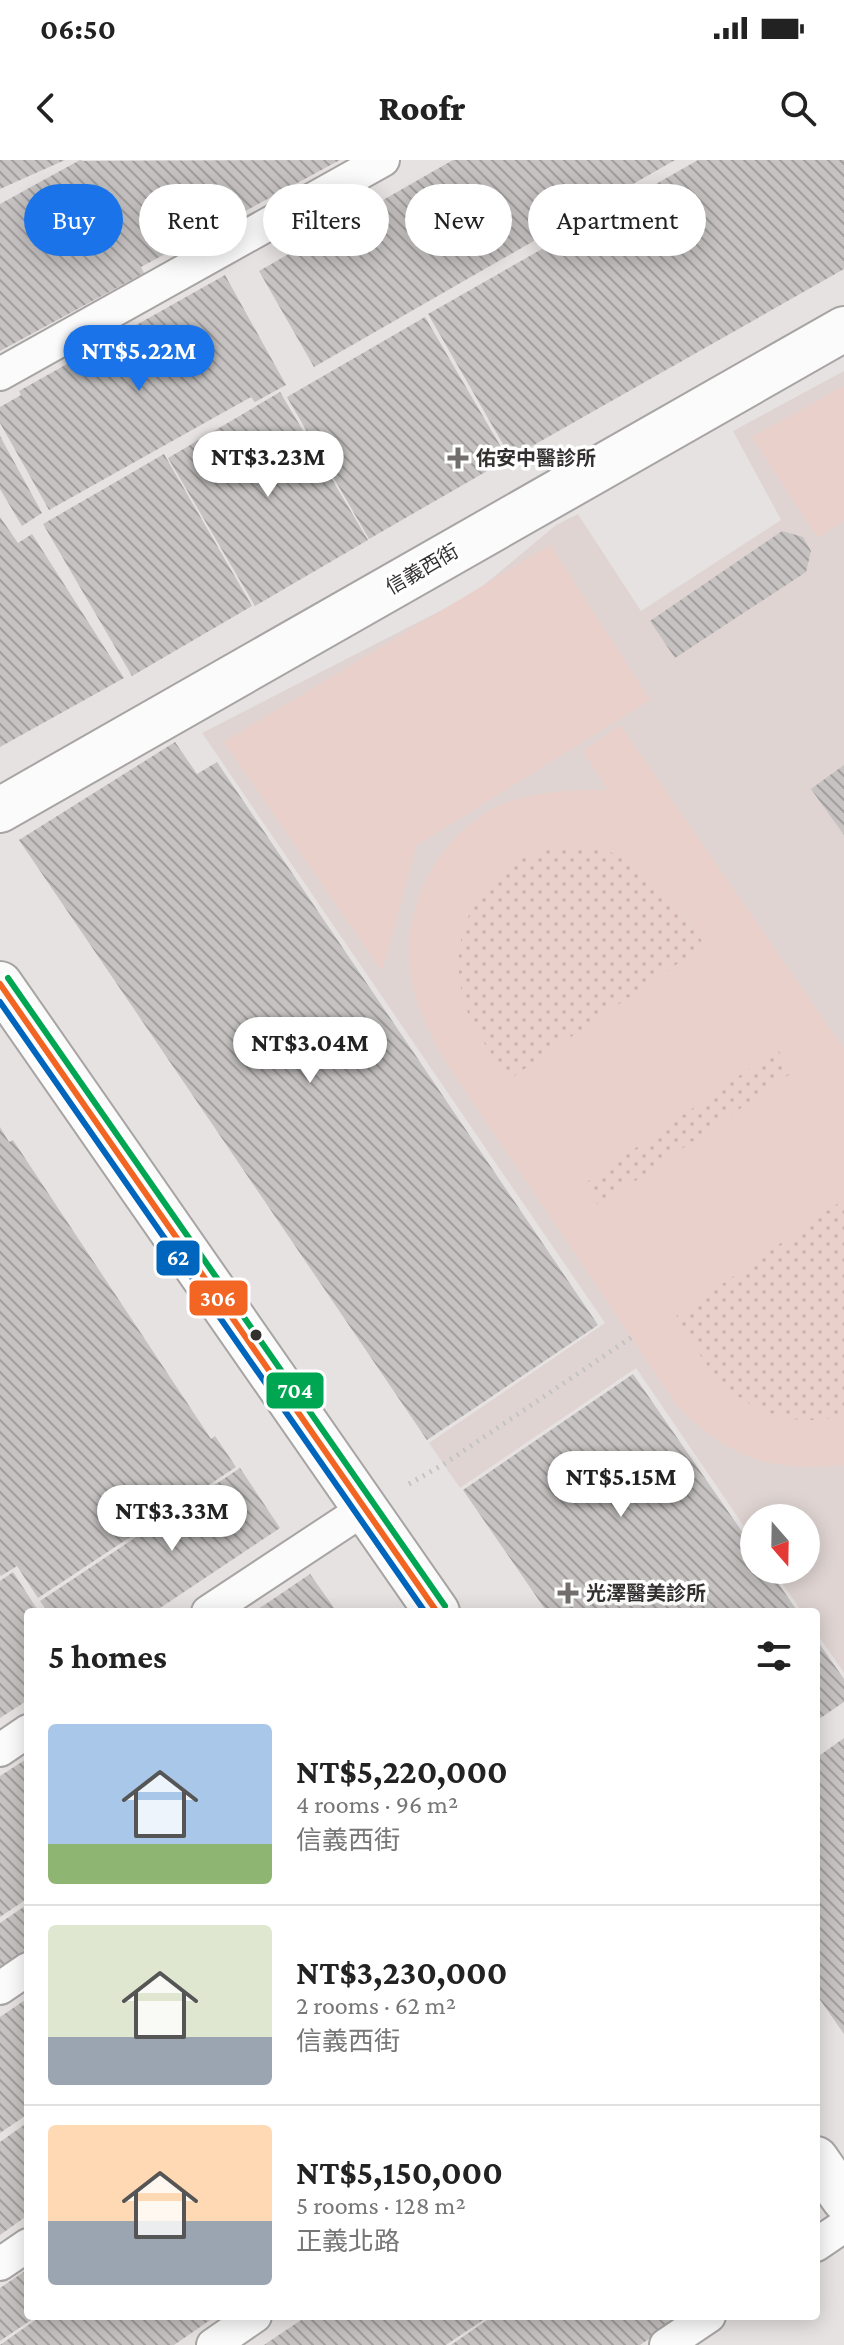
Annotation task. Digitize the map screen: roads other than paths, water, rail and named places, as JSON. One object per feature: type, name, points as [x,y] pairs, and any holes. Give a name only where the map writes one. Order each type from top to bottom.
[{"type":"street","name":"信義西街","points":[[0,810],[844,329]]},
{"type":"street","points":[[0,984],[434,1608]]},
{"type":"street","points":[[820,2165],[844,2199]]},
{"type":"lane","points":[[0,374],[383,160]]},
{"type":"lane","points":[[214,1608],[364,1509]]},
{"type":"lane","points":[[0,1750],[24,1734]]},
{"type":"lane","points":[[0,1988],[24,1972]]},
{"type":"lane","points":[[820,2242],[844,2226]]},
{"type":"lane","points":[[0,2264],[24,2248]]},
{"type":"lane","points":[[213,2345],[249,2320]]},
{"type":"lane","points":[[666,2345],[703,2320]]},
{"type":"place","name":"佑安中醫診所","points":[[458,458]]},
{"type":"place","name":"光澤醫美診所","points":[[568,1593]]}]
